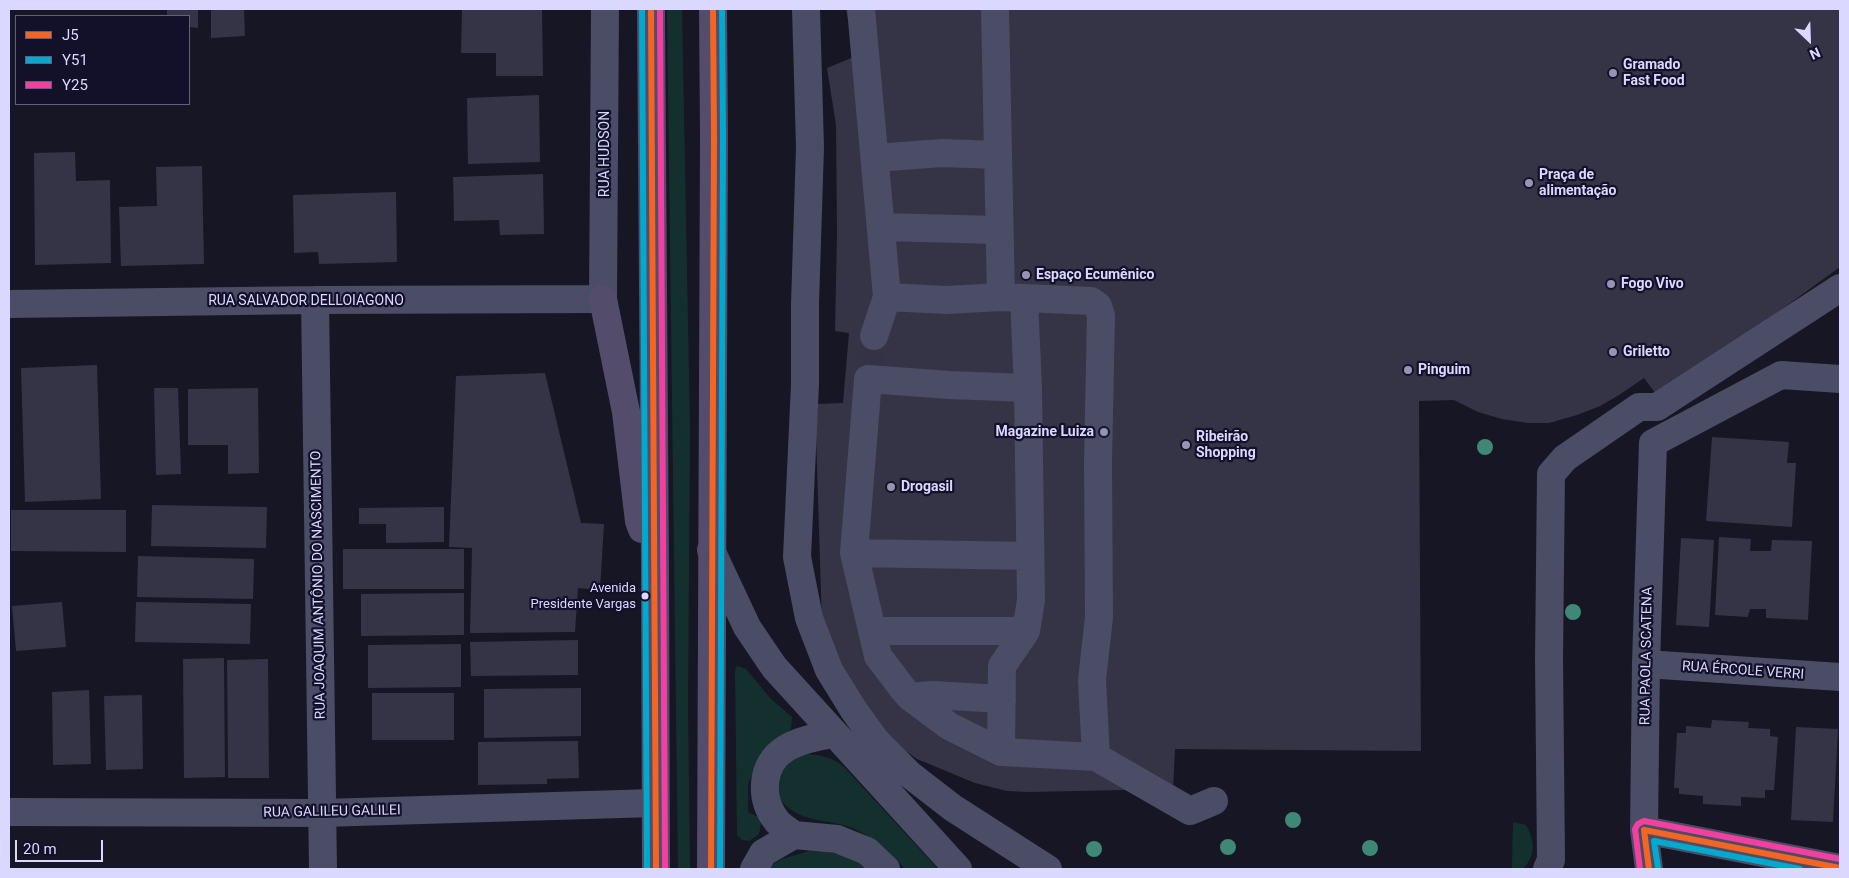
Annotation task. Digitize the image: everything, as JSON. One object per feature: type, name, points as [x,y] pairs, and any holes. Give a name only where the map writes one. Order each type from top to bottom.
[{"type":"main road","points":[[651,9],[656,567],[654,803],[656,869]]},
{"type":"main road","points":[[711,869],[712,9]]},
{"type":"main road","points":[[603,299],[626,412],[639,520],[656,567]]},
{"type":"street","name":"RUA HUDSON","points":[[603,299],[605,9]]},
{"type":"street","points":[[806,9],[809,174],[805,384],[797,557],[809,618],[829,670],[853,709],[876,741],[909,774],[953,808],[1048,869]]},
{"type":"street","points":[[860,9],[887,297],[874,336]]},
{"type":"street","points":[[995,9],[999,230],[1028,388],[1031,600],[1026,631],[1002,666],[1001,752]]},
{"type":"street","points":[[875,158],[942,153],[997,155]]},
{"type":"street","points":[[881,227],[999,230]]},
{"type":"street","points":[[1548,869],[1551,860],[1549,650],[1551,474],[1565,458],[1638,407],[1657,407],[1840,288]]},
{"type":"street","points":[[887,297],[946,300],[1012,298],[1091,301],[1098,306],[1101,316],[1098,462],[1099,617],[1092,680],[1096,757]]},
{"type":"street","name":"RUA SALVADOR DELLOIAGONO","points":[[9,304],[603,299]]},
{"type":"street","name":"RUA JOAQUIM ANTÔNIO DO NASCIMENTO","points":[[315,300],[323,869]]},
{"type":"street","name":"RUA PAOLA SCATENA","points":[[1649,869],[1644,830],[1646,664],[1653,442],[1780,375],[1840,379]]},
{"type":"street","points":[[1028,388],[868,379],[854,553],[878,656],[910,696],[949,726],[1001,752],[1096,757],[1190,811],[1214,801]]},
{"type":"street","points":[[711,550],[747,627],[774,667],[833,734],[958,869]]},
{"type":"street","points":[[854,553],[1029,556]]},
{"type":"street","points":[[873,631],[1026,631]]},
{"type":"street","name":"RUA ÉRCOLE VERRI","points":[[1646,664],[1840,677]]},
{"type":"street","points":[[910,696],[933,695],[1002,699]]},
{"type":"street","points":[[833,734],[799,742],[785,749],[772,759],[766,773],[767,803],[776,820],[794,835],[837,839],[867,852],[886,869]]},
{"type":"street","name":"RUA GALILEU GALILEI","points":[[9,812],[323,813],[654,803]]},
{"type":"street","points":[[1644,830],[1840,868]]},
{"type":"street","points":[[754,869],[763,853],[794,835]]},
{"type":"green space","points":[[667,9],[682,9],[690,428],[688,708],[690,869],[678,869]]},
{"type":"green space","points":[[737,666],[746,669],[771,699],[792,717],[791,729],[760,757],[748,784],[748,812],[762,819],[759,834],[749,841],[742,840],[737,835],[735,670]]},
{"type":"green space","points":[[807,754],[827,757],[844,767],[938,869],[905,869],[881,846],[860,831],[803,816],[785,805],[777,796],[777,778],[791,758]]},
{"type":"green space","points":[[1513,822],[1526,825],[1531,837],[1532,853],[1523,869],[1511,869]]},
{"type":"green space","points":[[809,851],[841,855],[870,869],[765,869],[782,859]]},
{"type":"building","points":[[167,9],[198,9],[198,28],[190,27],[190,15],[167,15]]},
{"type":"building","points":[[211,9],[244,9],[245,36],[211,38]]},
{"type":"building","points":[[462,9],[542,9],[543,76],[496,76],[496,53],[461,53]]},
{"type":"building","name":"Ribeirão Shopping","points":[[846,9],[1840,9],[1840,267],[1659,398],[1644,378],[1600,406],[1549,423],[1528,423],[1502,419],[1478,412],[1454,400],[1419,401],[1421,751],[1175,749],[1173,789],[1029,792],[1007,791],[975,783],[917,759],[892,741],[833,661],[822,625],[815,404],[843,403],[849,333],[835,331],[837,233],[836,125],[827,68],[856,56]]},
{"type":"building","points":[[539,95],[540,162],[468,164],[467,98]]},
{"type":"building","points":[[75,152],[76,181],[110,180],[111,263],[35,265],[34,153]]},
{"type":"building","points":[[202,166],[204,264],[121,266],[119,207],[157,206],[156,167]]},
{"type":"building","points":[[543,174],[544,234],[500,235],[499,220],[454,221],[453,177]]},
{"type":"building","points":[[396,192],[397,262],[319,264],[318,252],[294,253],[293,195]]},
{"type":"building","points":[[97,365],[101,499],[25,502],[21,368]]},
{"type":"building","points":[[545,373],[581,523],[604,524],[600,590],[578,588],[575,632],[470,633],[472,548],[449,547],[456,376]]},
{"type":"building","points":[[154,388],[178,388],[181,474],[156,475]]},
{"type":"building","points":[[258,388],[259,473],[228,474],[228,445],[188,445],[188,389]]},
{"type":"building","points":[[1712,437],[1789,442],[1787,463],[1796,463],[1792,527],[1706,521]]},
{"type":"building","points":[[152,505],[267,507],[266,548],[151,546]]},
{"type":"building","points":[[444,507],[444,542],[386,543],[386,524],[359,524],[359,508]]},
{"type":"building","points":[[11,510],[126,510],[126,552],[11,551]]},
{"type":"building","points":[[1719,537],[1751,539],[1750,551],[1771,551],[1772,540],[1812,541],[1808,620],[1766,618],[1766,609],[1750,609],[1748,617],[1715,615]]},
{"type":"building","points":[[1681,538],[1714,540],[1709,627],[1676,625]]},
{"type":"building","points":[[343,549],[464,549],[464,589],[343,589]]},
{"type":"building","points":[[138,556],[254,559],[253,599],[137,597]]},
{"type":"building","points":[[464,593],[464,635],[361,636],[361,594]]},
{"type":"building","points":[[62,602],[66,647],[16,651],[12,606]]},
{"type":"building","points":[[136,602],[251,604],[250,644],[135,642]]},
{"type":"building","points":[[578,640],[578,675],[471,676],[470,642]]},
{"type":"building","points":[[461,644],[461,687],[368,688],[368,645]]},
{"type":"building","points":[[224,658],[225,777],[184,778],[183,659]]},
{"type":"building","points":[[268,659],[269,778],[228,778],[227,660]]},
{"type":"building","points":[[581,688],[581,736],[484,738],[484,689]]},
{"type":"building","points":[[89,690],[91,764],[53,765],[52,692]]},
{"type":"building","points":[[372,693],[454,693],[454,740],[372,740]]},
{"type":"building","points":[[142,695],[143,769],[106,770],[104,696]]},
{"type":"building","points":[[1712,720],[1749,722],[1748,728],[1770,729],[1770,736],[1778,737],[1774,790],[1765,790],[1765,798],[1741,797],[1741,806],[1703,804],[1703,796],[1679,794],[1679,788],[1674,788],[1677,733],[1686,733],[1686,726],[1711,728]]},
{"type":"building","points":[[1796,727],[1838,729],[1833,822],[1791,820]]},
{"type":"building","points":[[578,741],[579,778],[547,779],[547,784],[478,785],[478,742]]},
{"type":"tunnel","points":[[868,379],[874,336]]},
{"type":"transit line","name":"Y51","points":[[642,9],[647,869]]},
{"type":"transit line","name":"J5","points":[[651,9],[656,869]]},
{"type":"transit line","name":"Y25","points":[[660,9],[665,869]]},
{"type":"transit line","name":"J5","points":[[711,869],[713,9]]},
{"type":"transit line","name":"Y51","points":[[720,869],[722,9]]},
{"type":"transit line","name":"Y25","points":[[1640,869],[1635,829],[1638,824],[1644,821],[1840,859]]},
{"type":"transit line","name":"J5","points":[[1649,869],[1644,830],[1840,868]]},
{"type":"transit line","name":"Y51","points":[[1658,868],[1654,841],[1800,869]]},
{"type":"place","name":"Gramado Fast Food","points":[[1613,73]]},
{"type":"place","name":"Praça de alimentação","points":[[1529,183]]},
{"type":"place","name":"Espaço Ecumênico","points":[[1026,275]]},
{"type":"place","name":"Fogo Vivo","points":[[1611,284]]},
{"type":"place","name":"Griletto","points":[[1613,352]]},
{"type":"place","name":"Pinguim","points":[[1408,370]]},
{"type":"place","name":"Magazine Luiza","points":[[1104,432]]},
{"type":"place","name":"Ribeirão Shopping","points":[[1186,445]]},
{"type":"place","name":"Drogasil","points":[[891,487]]},
{"type":"place","name":"Avenida Presidente Vargas","points":[[645,596]]}]
